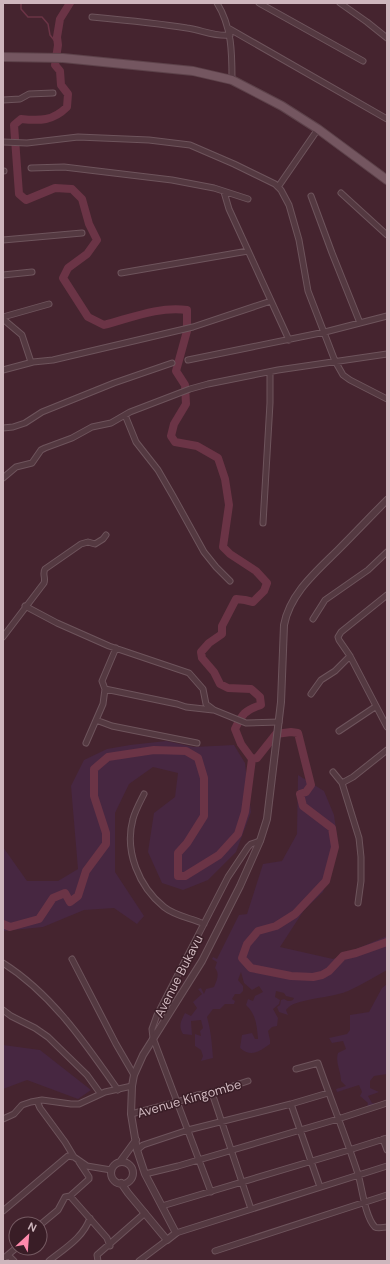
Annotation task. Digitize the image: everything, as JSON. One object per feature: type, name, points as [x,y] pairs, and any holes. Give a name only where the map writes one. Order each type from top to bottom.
[{"type":"main road","points":[[3,57],[52,57],[193,71],[232,80],[282,106],[318,128],[387,180]]},
{"type":"street","points":[[217,3],[225,18],[230,35],[232,51],[232,80]]},
{"type":"street","points":[[259,3],[363,61]]},
{"type":"street","points":[[340,3],[387,38]]},
{"type":"street","points":[[92,17],[189,28],[221,36],[230,35]]},
{"type":"street","points":[[228,28],[387,119]]},
{"type":"street","points":[[3,100],[20,99],[29,94],[53,93]]},
{"type":"street","points":[[278,187],[318,128]]},
{"type":"street","points":[[3,142],[26,143],[78,137],[150,140],[190,145],[234,164],[278,187],[289,205],[299,240],[308,291],[325,332],[334,361],[343,375],[387,399]]},
{"type":"street","points":[[31,168],[64,167],[172,180],[214,188],[248,199]]},
{"type":"street","points":[[224,192],[228,210],[289,340]]},
{"type":"street","points":[[341,193],[387,235]]},
{"type":"street","points":[[311,196],[360,323]]},
{"type":"street","points":[[3,240],[82,233]]},
{"type":"street","points":[[121,273],[248,251]]},
{"type":"street","points":[[3,275],[32,272]]},
{"type":"street","points":[[3,370],[31,362],[53,360],[193,327],[271,302]]},
{"type":"street","points":[[3,318],[49,304]]},
{"type":"street","points":[[188,360],[289,340],[387,316]]},
{"type":"street","points":[[3,318],[22,335],[31,362]]},
{"type":"street","points":[[3,478],[16,467],[32,463],[44,448],[72,438],[92,427],[111,423],[125,415],[190,389],[270,372],[387,354]]},
{"type":"street","points":[[3,428],[13,427],[25,423],[42,412],[114,383],[172,363]]},
{"type":"street","points":[[263,523],[271,385],[270,372]]},
{"type":"street","points":[[125,415],[136,442],[162,477],[204,552],[230,581]]},
{"type":"street","points":[[176,1233],[145,1174],[137,1150],[131,1114],[134,1074],[143,1055],[202,960],[240,886],[260,840],[267,819],[279,724],[284,625],[286,613],[298,592],[311,577],[387,500]]},
{"type":"street","points":[[3,636],[44,583],[45,580],[43,574],[45,569],[81,544],[88,542],[95,544],[106,535]]},
{"type":"street","points":[[313,619],[325,600],[368,570],[387,552]]},
{"type":"street","points":[[387,595],[339,634],[339,640],[350,656],[387,727]]},
{"type":"street","points":[[25,606],[57,623],[116,648],[190,674],[203,689],[206,704],[214,710],[246,723],[279,724]]},
{"type":"street","points":[[86,743],[103,704],[105,689],[102,681],[116,648]]},
{"type":"street","points":[[312,694],[321,680],[335,671],[350,656]]},
{"type":"street","points":[[105,689],[179,704],[186,707],[214,710]]},
{"type":"street","points":[[339,731],[376,706]]},
{"type":"street","points":[[381,718],[387,714]]},
{"type":"street","points":[[96,720],[112,726],[197,743]]},
{"type":"street","points":[[342,783],[353,777],[387,750]]},
{"type":"street","points":[[333,772],[342,783],[359,838],[361,881],[358,902]]},
{"type":"street","points":[[144,794],[133,820],[131,834],[132,860],[141,881],[165,908],[204,924]]},
{"type":"street","name":"Avenue Bukavu","points":[[211,1192],[177,1102],[152,1029],[157,1014],[228,877],[248,847],[260,840]]},
{"type":"street","points":[[72,959],[116,1044],[134,1074]]},
{"type":"street","points":[[3,963],[36,988],[58,1010],[90,1050],[118,1090]]},
{"type":"street","points":[[3,1010],[11,1016],[36,1028],[48,1037],[87,1075],[100,1093]]},
{"type":"street","points":[[296,1068],[318,1063],[358,1175],[364,1202],[375,1226],[378,1228],[387,1227]]},
{"type":"street","name":"Avenue Kingombe","points":[[131,1114],[177,1102],[196,1095],[212,1093],[248,1081]]},
{"type":"street","points":[[3,1119],[14,1114],[22,1105],[37,1101],[42,1100],[79,1104],[100,1093],[132,1086]]},
{"type":"street","points":[[212,1093],[251,1209]]},
{"type":"street","points":[[137,1150],[143,1145],[188,1130],[328,1093]]},
{"type":"street","points":[[37,1101],[40,1108],[89,1176],[89,1179],[70,1196],[65,1197],[58,1210],[48,1218]]},
{"type":"street","points":[[120,1162],[127,1164],[132,1172],[145,1174],[231,1151],[387,1103]]},
{"type":"street","points":[[291,1104],[320,1187]]},
{"type":"street","points":[[162,1206],[311,1162],[385,1138],[387,1150]]},
{"type":"street","points":[[136,1140],[120,1162],[115,1164],[111,1170],[112,1176],[121,1183],[167,1240]]},
{"type":"street","points":[[3,1211],[67,1156],[76,1159],[87,1166],[111,1170]]},
{"type":"street","points":[[121,1183],[128,1181],[139,1156]]},
{"type":"street","points":[[139,1261],[176,1233],[387,1166]]},
{"type":"street","points":[[215,1251],[387,1195]]},
{"type":"street","points":[[70,1196],[107,1238],[110,1246]]},
{"type":"street","points":[[98,1261],[97,1256],[110,1246],[145,1213]]},
{"type":"street","points":[[49,1261],[81,1235],[87,1227],[90,1218]]},
{"type":"street","points":[[3,1259],[8,1255]]},
{"type":"shaded area","points":[[166,741],[194,747],[234,745],[245,763],[251,812],[236,852],[208,880],[183,890],[162,883],[148,852],[154,813],[175,797],[178,773],[153,767],[129,784],[115,813],[115,872],[144,916],[137,924],[114,908],[84,910],[43,927],[3,931],[3,847],[27,881],[58,881],[78,869],[71,786],[84,760],[107,749]]},
{"type":"shaded area","points":[[298,775],[324,791],[334,815],[338,843],[323,892],[304,910],[280,947],[333,959],[387,936],[387,970],[343,993],[293,1004],[286,1010],[288,1015],[279,1012],[277,1007],[280,1005],[281,1000],[284,999],[291,1001],[294,998],[276,991],[275,997],[280,1000],[279,1004],[273,1009],[278,1018],[277,1026],[272,1027],[268,1031],[270,1044],[259,1051],[252,1053],[248,1053],[240,1048],[242,1035],[252,1033],[255,1039],[258,1039],[254,1016],[246,1005],[248,999],[253,1001],[255,996],[263,992],[259,986],[252,990],[244,983],[241,972],[238,980],[243,986],[243,991],[240,994],[235,994],[232,999],[235,1001],[234,1004],[225,1004],[220,1009],[213,1009],[207,1017],[213,1058],[201,1061],[203,1056],[201,1050],[195,1046],[195,1034],[201,1036],[200,1031],[203,1028],[201,1020],[191,1021],[192,1035],[183,1034],[180,1026],[181,1021],[185,1013],[191,1016],[197,1008],[193,1002],[202,994],[198,989],[201,988],[204,994],[206,989],[214,987],[218,977],[215,968],[217,962],[212,959],[213,957],[217,959],[239,915],[247,914],[263,864],[282,861],[297,834]]},
{"type":"shaded area","points":[[387,984],[387,1074],[374,1076],[370,1081],[370,1088],[379,1092],[368,1096],[372,1103],[377,1104],[367,1107],[368,1103],[360,1096],[362,1092],[359,1085],[337,1092],[336,1089],[346,1086],[341,1081],[337,1056],[338,1053],[346,1049],[343,1041],[332,1043],[329,1038],[347,1034],[350,1030],[350,1015],[369,1012],[382,988]]},
{"type":"shaded area","points":[[3,1045],[40,1050],[91,1090],[78,1099],[27,1080],[3,1089]]},
{"type":"waterway","points":[[21,3],[21,9],[28,17],[42,17],[48,24],[50,35],[58,45]]},
{"type":"waterway","points":[[70,3],[60,19],[55,65],[60,71],[61,85],[68,94],[67,107],[57,115],[46,119],[21,119],[14,125],[19,194],[26,200],[55,188],[72,189],[82,199],[89,224],[97,240],[87,254],[68,268],[63,278],[88,317],[104,325],[156,311],[177,309],[187,310],[187,331],[176,371],[185,385],[186,404],[174,424],[171,436],[175,442],[197,446],[218,458],[225,479],[229,505],[223,547],[230,554],[256,571],[267,583],[264,591],[253,602],[236,599],[222,626],[222,634],[209,643],[201,652],[202,658],[214,672],[220,684],[228,688],[251,689],[260,697],[261,705],[245,713],[235,729],[241,744],[252,759],[257,758],[276,734],[291,732],[298,733],[311,785],[306,792],[300,794],[303,806],[332,828],[335,847],[326,881],[295,914],[276,926],[258,931],[247,944],[242,958],[251,968],[291,976],[313,977],[322,975],[329,971],[343,956],[387,942]]},
{"type":"waterway","points":[[3,924],[10,927],[39,919],[53,898],[65,893],[70,902],[78,896],[86,871],[106,844],[106,833],[94,796],[94,769],[108,757],[154,750],[186,751],[198,758],[204,778],[204,816],[187,843],[178,853],[178,876],[185,876],[219,855],[238,834],[245,812],[252,759]]}]
